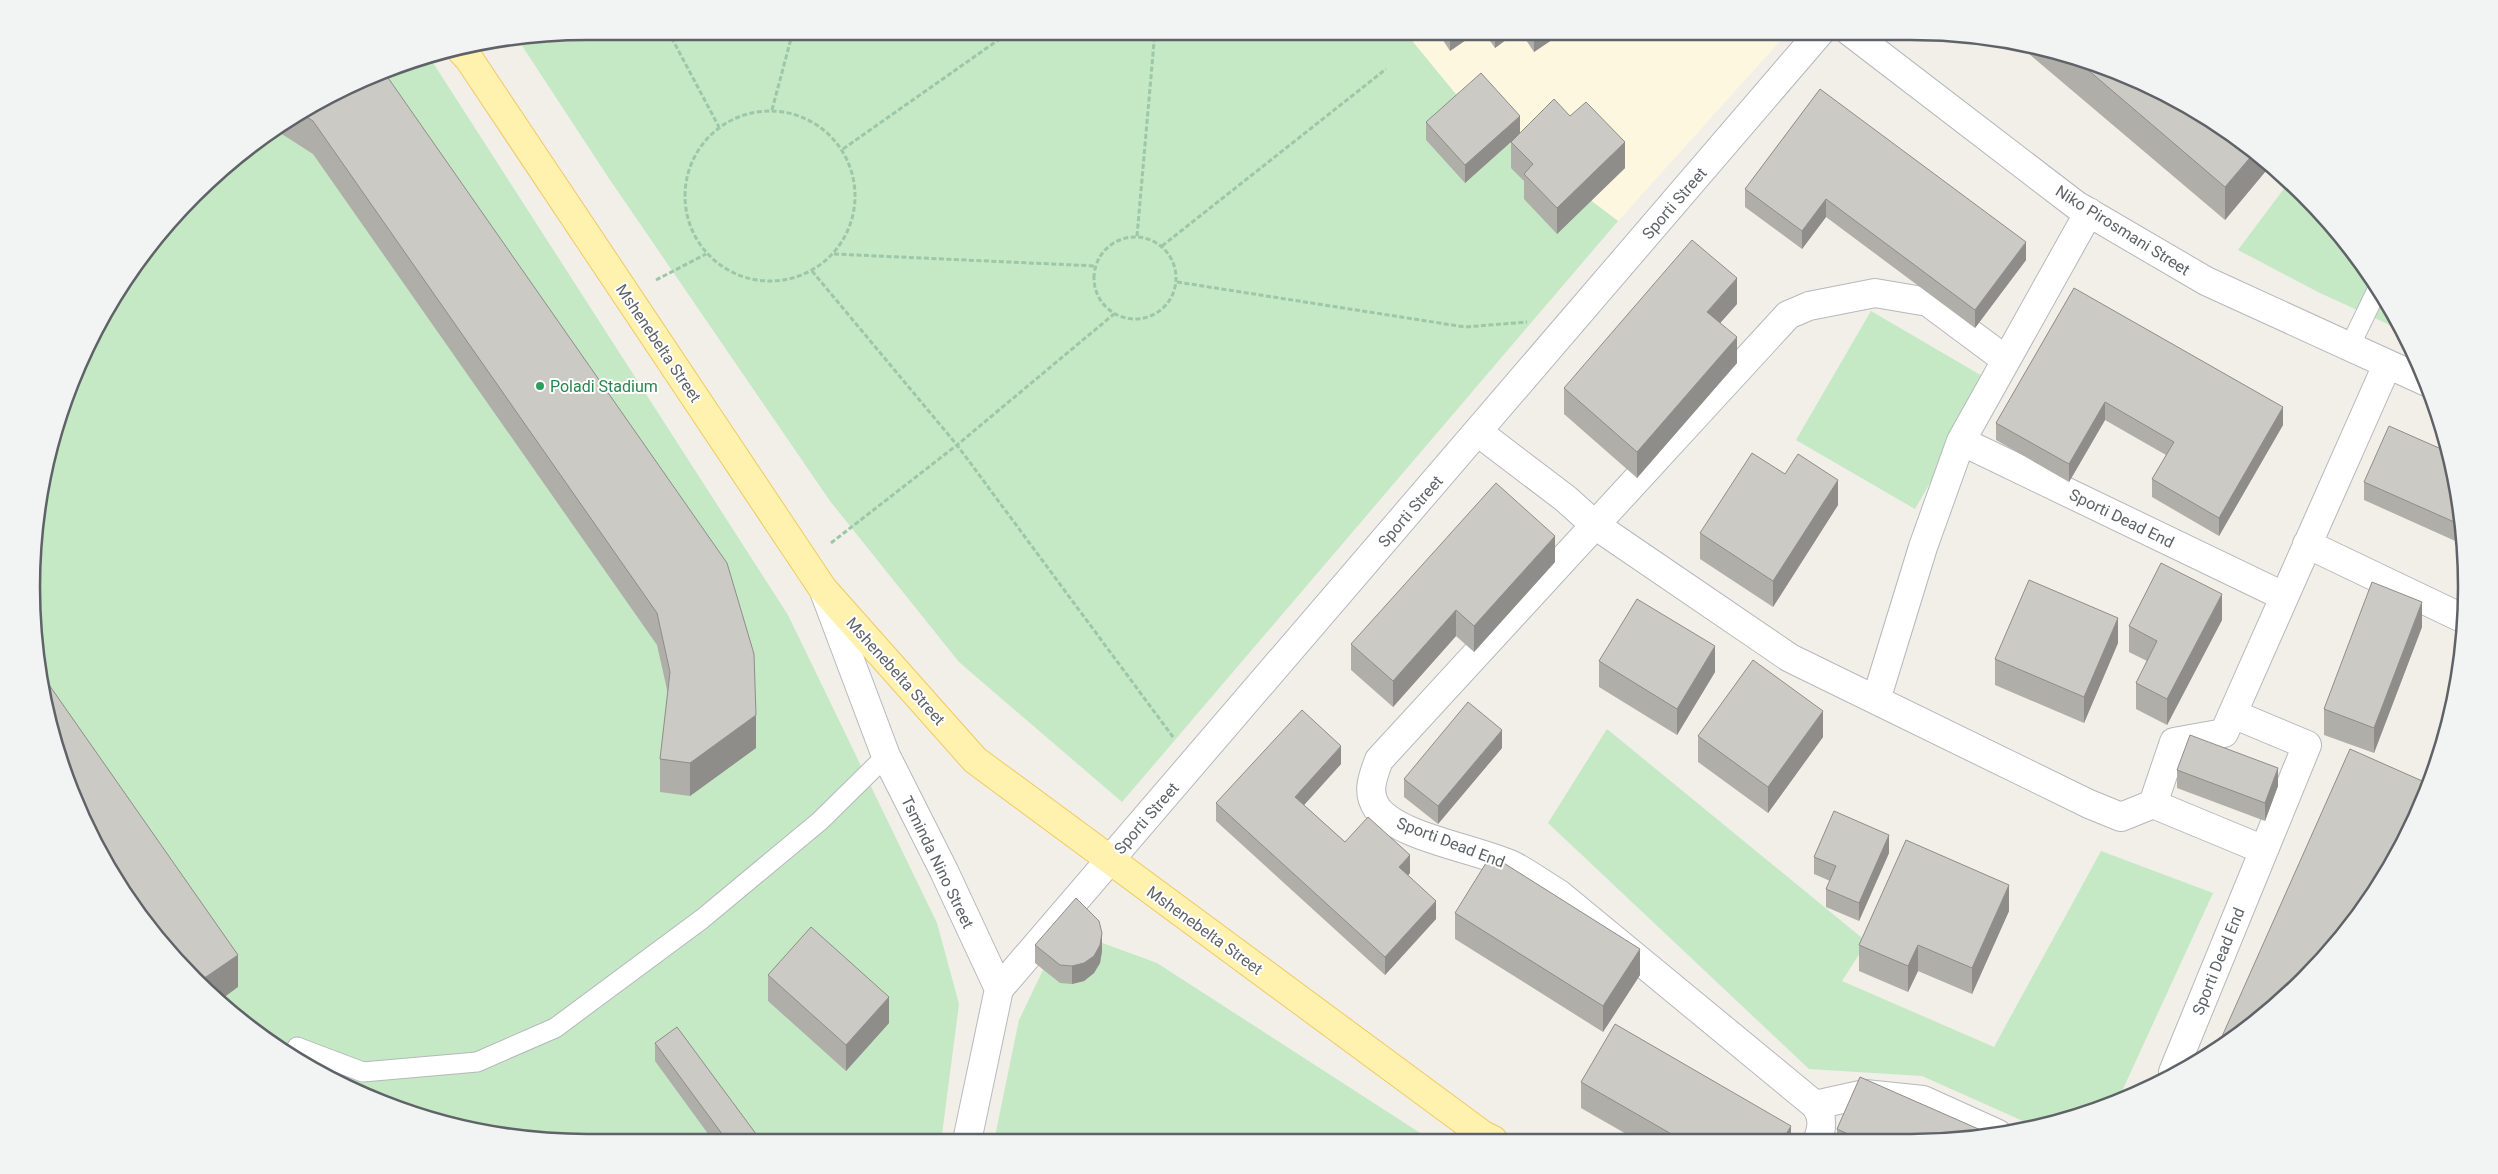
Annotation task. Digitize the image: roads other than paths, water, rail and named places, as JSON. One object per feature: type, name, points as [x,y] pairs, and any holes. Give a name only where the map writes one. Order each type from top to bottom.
[{"type":"main road","name":"Mshenebelta Street","points":[[466,54],[823,589],[975,760],[1482,1134]]},
{"type":"street","name":"Sporti Street","points":[[999,990],[1813,40]]},
{"type":"street","name":"Niko Pirosmani Street","points":[[1861,40],[2089,212],[2206,281],[2416,377]]},
{"type":"street","points":[[1876,700],[1923,547],[1961,441],[2089,212]]},
{"type":"street","name":"Sporti Dead End","points":[[1814,1105],[1560,894],[1513,866],[1397,825],[1377,808],[1372,794],[1371,780],[1379,760],[1788,315],[1810,306],[1875,293],[1928,302],[2006,360]]},
{"type":"street","points":[[2153,804],[2174,742],[2224,733],[2283,596],[2387,365]]},
{"type":"street","points":[[1478,432],[1566,499],[1595,525],[1790,658],[2089,804],[2121,817],[2153,804],[2264,850]]},
{"type":"street","name":"Sporti Dead End","points":[[1961,441],[2283,596]]},
{"type":"street","points":[[2307,544],[2457,615]]},
{"type":"street","name":"Tsminda Nino Street","points":[[823,589],[886,756],[944,871],[999,990]]},
{"type":"street","name":"Sporti Dead End","points":[[2176,1066],[2308,744],[2233,714]]},
{"type":"street","points":[[969,1134],[999,990]]},
{"type":"street","points":[[1819,1134],[1822,1119],[1814,1105],[1865,1094],[1923,1100],[1986,1128]]},
{"type":"lane","points":[[2349,348],[2374,296]]},
{"type":"lane","points":[[297,1047],[363,1072],[477,1062],[555,1028],[702,919],[820,821],[886,756]]},
{"type":"place","name":"Poladi Stadium","points":[[540,386]]}]
